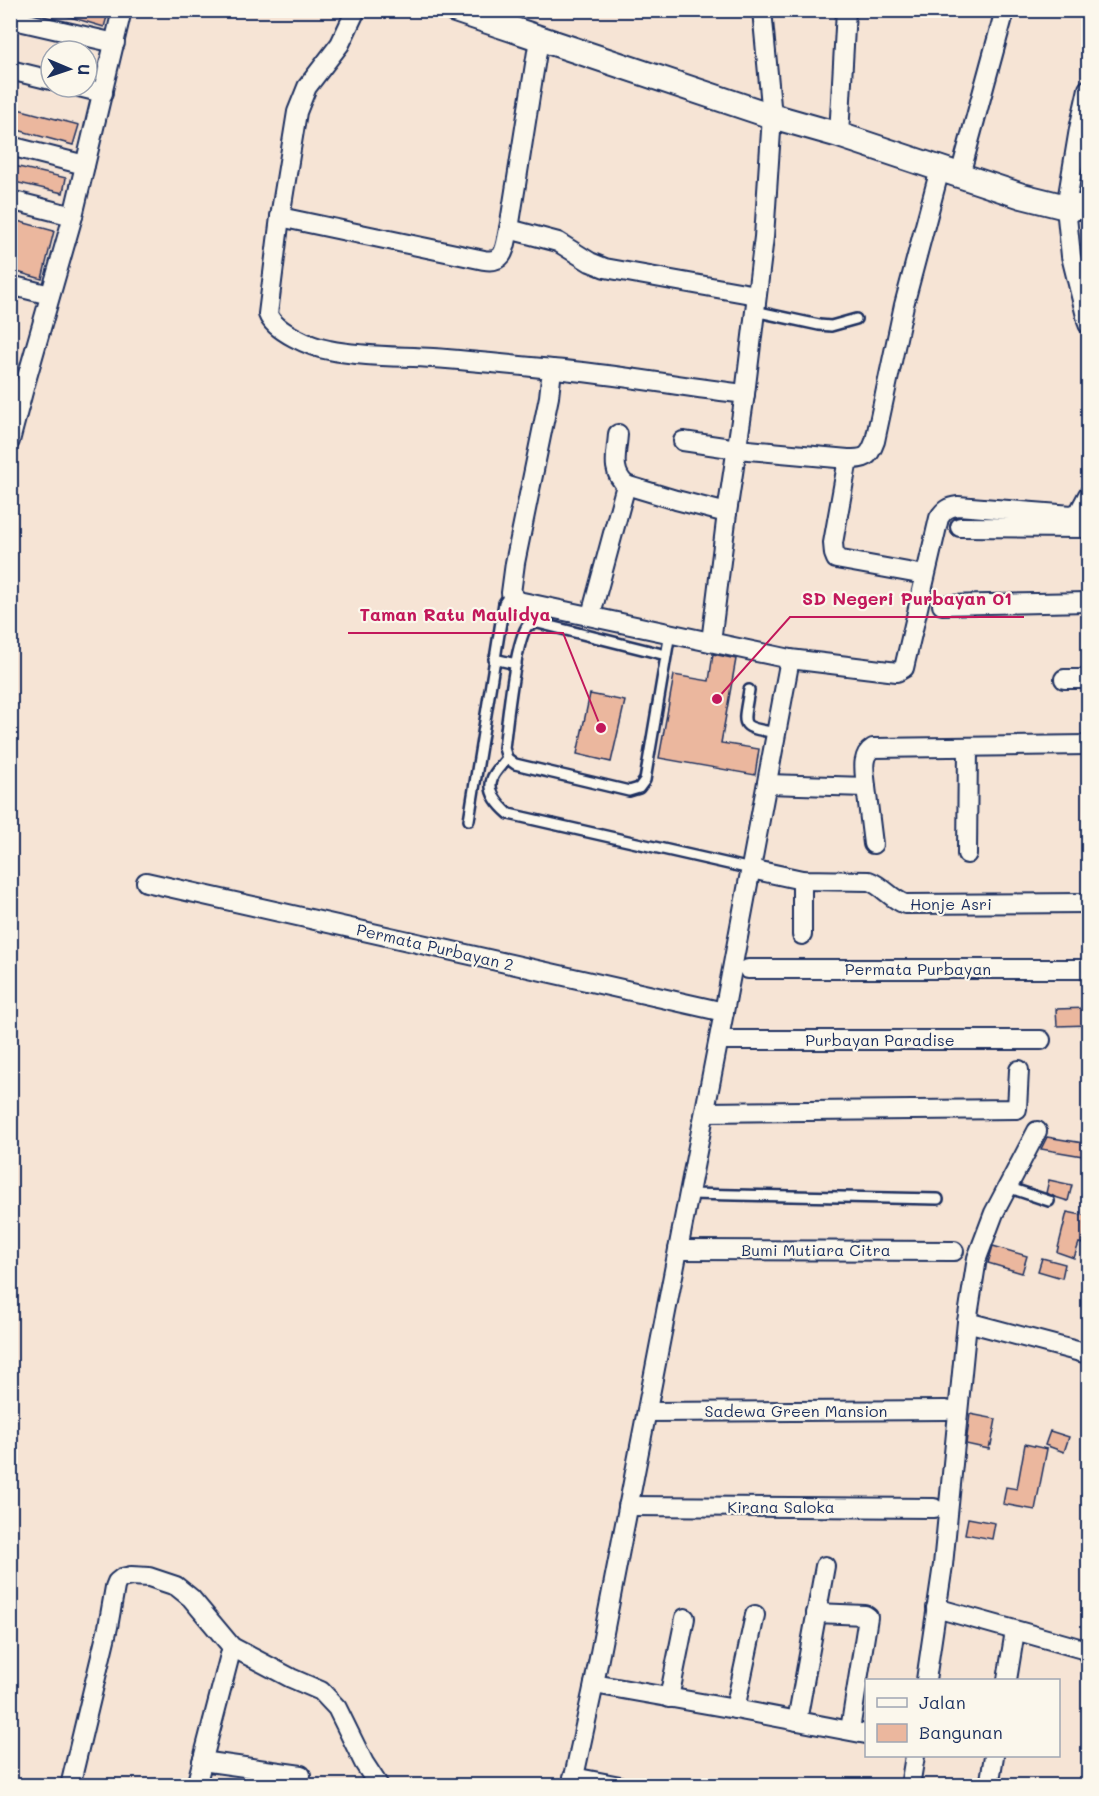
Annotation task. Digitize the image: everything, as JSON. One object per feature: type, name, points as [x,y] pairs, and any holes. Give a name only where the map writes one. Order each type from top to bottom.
[{"type":"street","points":[[10,441],[73,216],[122,10]]},
{"type":"street","points":[[356,10],[340,44],[311,81],[297,112],[267,314],[274,326],[326,350],[347,354],[436,358],[552,369],[746,394]]},
{"type":"street","points":[[455,10],[772,116],[839,135],[1022,196],[1077,207]]},
{"type":"street","points":[[711,642],[727,513],[746,394],[764,237],[772,116],[762,10]]},
{"type":"street","points":[[839,135],[846,10]]},
{"type":"street","points":[[683,441],[737,449],[848,459],[866,457],[873,448],[904,305],[1005,10]]},
{"type":"street","points":[[10,19],[115,43]]},
{"type":"street","points":[[280,217],[494,262],[501,258],[509,229],[539,39]]},
{"type":"street","points":[[10,69],[39,77]]},
{"type":"street","points":[[99,92],[103,93]]},
{"type":"street","points":[[1088,93],[1071,256],[1089,324]]},
{"type":"street","points":[[10,146],[85,165]]},
{"type":"street","points":[[10,200],[73,216]]},
{"type":"street","points":[[509,229],[558,242],[590,262],[606,268],[755,303]]},
{"type":"street","points":[[10,285],[50,296]]},
{"type":"street","points":[[552,369],[549,397],[514,563],[511,593],[514,598],[522,602],[790,659],[897,672],[904,668],[939,518],[944,510],[958,506],[1071,515],[1082,509],[1089,495]]},
{"type":"street","points":[[618,434],[616,471],[618,478],[626,485],[727,513]]},
{"type":"street","points":[[848,459],[833,543],[836,560],[925,575]]},
{"type":"street","points":[[591,615],[626,485]]},
{"type":"street","points":[[960,527],[1089,528]]},
{"type":"street","points":[[942,605],[1089,602]]},
{"type":"street","points":[[620,1785],[572,1781],[594,1684],[719,1040],[790,659]]},
{"type":"street","points":[[1064,679],[1089,679]]},
{"type":"street","points":[[873,844],[865,759],[867,751],[873,748],[1089,744]]},
{"type":"street","points":[[967,854],[968,747]]},
{"type":"street","points":[[767,784],[866,787]]},
{"type":"street","name":"Honje Asri","points":[[751,869],[802,880],[869,881],[905,904],[1089,903]]},
{"type":"street","points":[[802,880],[802,935]]},
{"type":"street","name":"Permata Purbayan 2","points":[[146,882],[724,1012]]},
{"type":"street","name":"Permata Purbayan","points":[[748,969],[1089,969]]},
{"type":"street","name":"Purbayan Paradise","points":[[719,1040],[1041,1040]]},
{"type":"street","points":[[705,1112],[1017,1109],[1019,1070]]},
{"type":"street","points":[[926,1679],[943,1565],[967,1322],[977,1258],[1007,1187],[1037,1131]]},
{"type":"street","name":"Bumi Mutiara Citra","points":[[678,1250],[954,1251]]},
{"type":"street","points":[[967,1322],[1089,1354]]},
{"type":"street","name":"Sadewa Green Mansion","points":[[646,1412],[946,1410]]},
{"type":"street","name":"Kirana Saloka","points":[[628,1506],[934,1508]]},
{"type":"street","points":[[797,1721],[825,1566]]},
{"type":"street","points":[[70,1785],[117,1581],[131,1576],[148,1577],[176,1586],[191,1598],[232,1647],[291,1678],[321,1690],[337,1708],[364,1763],[379,1785]]},
{"type":"street","points":[[936,1608],[1088,1650]]},
{"type":"street","points":[[594,1684],[858,1732],[868,1617],[816,1613]]},
{"type":"street","points":[[735,1708],[755,1615]]},
{"type":"street","points":[[669,1698],[685,1618]]},
{"type":"street","points":[[1007,1679],[1015,1631]]},
{"type":"street","points":[[196,1785],[232,1647]]},
{"type":"street","points":[[910,1785],[915,1757]]},
{"type":"street","points":[[989,1785],[994,1757]]},
{"type":"street","points":[[202,1761],[300,1775]]},
{"type":"lane","points":[[755,303],[819,325],[831,326],[856,319]]},
{"type":"lane","points":[[469,820],[504,603],[511,593]]},
{"type":"lane","points":[[666,655],[533,623],[528,625],[521,635],[516,664],[504,748],[507,758],[515,764],[629,791],[639,788],[645,780],[670,633]]},
{"type":"lane","points":[[494,659],[516,664]]},
{"type":"lane","points":[[749,690],[744,720],[746,724],[750,728],[777,733]]},
{"type":"lane","points":[[507,758],[492,778],[492,784],[496,801],[509,814],[751,869]]},
{"type":"lane","points":[[1007,1187],[1049,1202]]},
{"type":"lane","points":[[689,1194],[938,1199]]},
{"type":"building","points":[[60,10],[109,10],[104,27],[60,14]]},
{"type":"building","points":[[10,107],[79,125],[73,145],[10,128]]},
{"type":"building","points":[[10,165],[66,178],[63,193],[10,181]]},
{"type":"building","points":[[10,219],[54,231],[42,279],[10,270]]},
{"type":"building","points":[[713,654],[736,659],[721,743],[759,749],[755,775],[659,758],[674,675],[709,681]]},
{"type":"building","points":[[590,694],[625,701],[611,762],[577,754]]},
{"type":"building","points":[[1089,1008],[1089,1025],[1057,1026],[1056,1009]]},
{"type":"building","points":[[1047,1137],[1089,1144],[1089,1157],[1041,1149]]},
{"type":"building","points":[[1049,1180],[1072,1185],[1068,1201],[1046,1193]]},
{"type":"building","points":[[1067,1212],[1087,1216],[1083,1244],[1079,1243],[1074,1258],[1057,1252]]},
{"type":"building","points":[[993,1246],[1027,1256],[1022,1273],[988,1263]]},
{"type":"building","points":[[1042,1258],[1065,1264],[1062,1278],[1038,1271]]},
{"type":"building","points":[[970,1414],[996,1419],[989,1449],[966,1444]]},
{"type":"building","points":[[1050,1431],[1069,1437],[1064,1452],[1045,1445]]},
{"type":"building","points":[[1025,1444],[1047,1449],[1035,1510],[1003,1504],[1006,1487],[1017,1489]]},
{"type":"building","points":[[968,1518],[995,1523],[992,1539],[965,1534]]},
{"type":"place","name":"SD Negeri Purbayan 01","points":[[717,699]]},
{"type":"place","name":"Taman Ratu Maulidya","points":[[601,728]]}]
